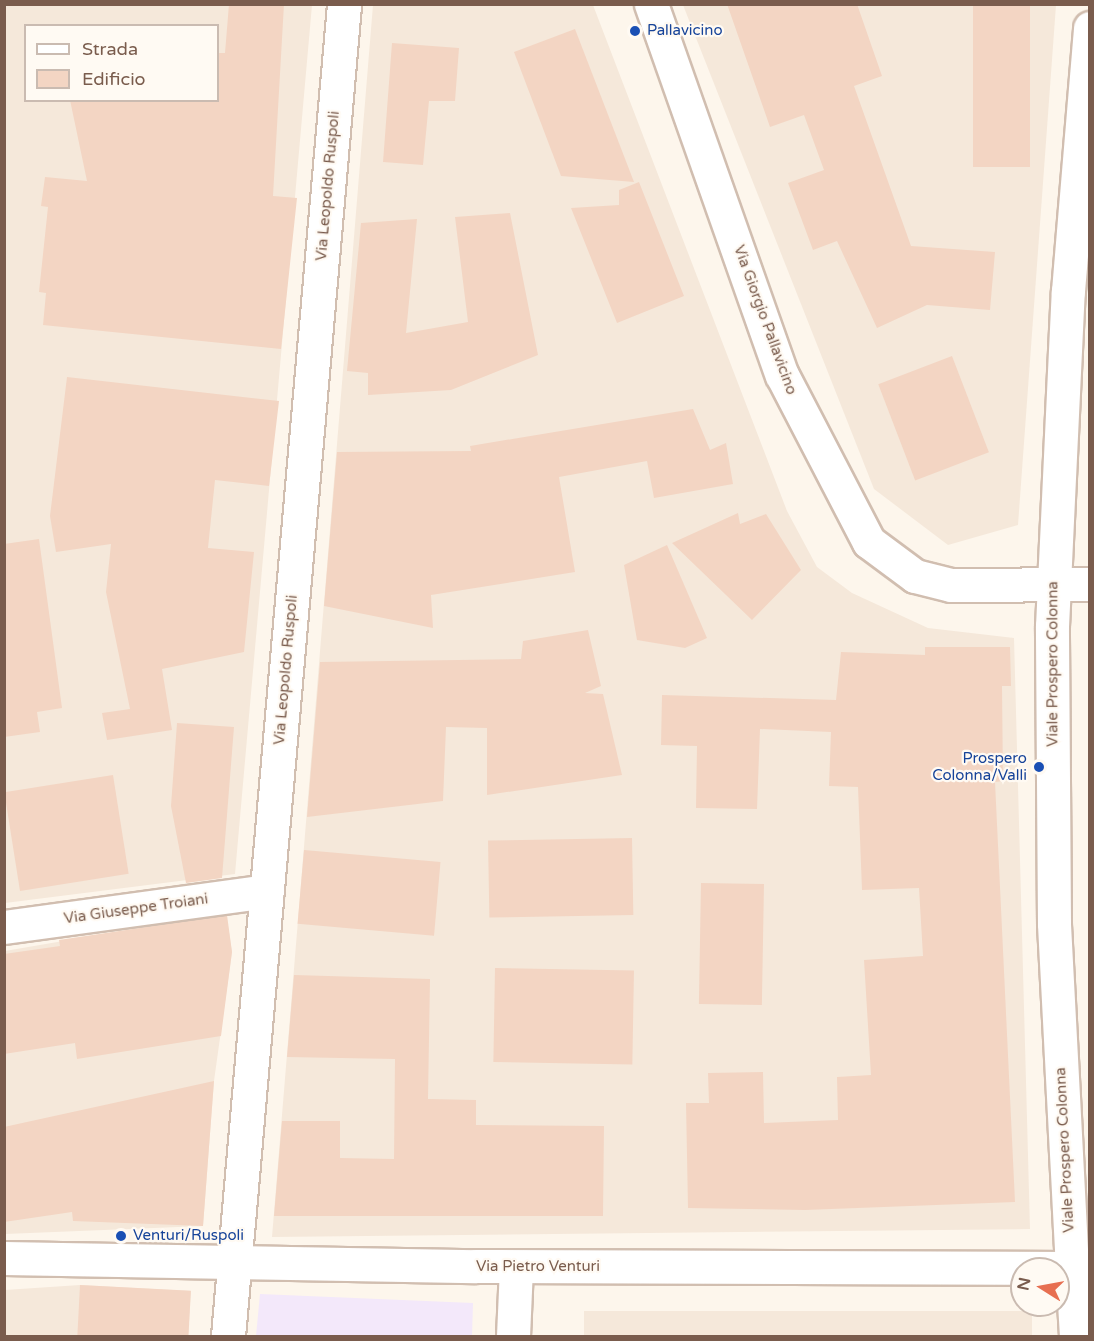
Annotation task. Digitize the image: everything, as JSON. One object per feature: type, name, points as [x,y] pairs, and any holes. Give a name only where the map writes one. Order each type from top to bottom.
[{"type":"street","name":"Via Leopoldo Ruspoli","points":[[228,1336],[344,4]]},
{"type":"street","name":"Via Giorgio Pallavicino","points":[[651,4],[782,375],[859,529],[886,559],[932,582],[1089,585]]},
{"type":"street","name":"Viale Prospero Colonna","points":[[1076,1336],[1081,1268],[1054,923],[1053,586],[1068,291],[1089,28]]},
{"type":"street","name":"Via Giuseppe Troiani","points":[[4,927],[267,891]]},
{"type":"street","name":"Via Pietro Venturi","points":[[4,1258],[516,1267],[1081,1268]]},
{"type":"street","points":[[513,1336],[516,1267]]},
{"type":"shaded area","points":[[4,5],[312,5],[235,874],[5,903]]},
{"type":"shaded area","points":[[373,5],[593,5],[787,511],[817,567],[852,593],[928,628],[1014,638],[1030,1229],[272,1237]]},
{"type":"shaded area","points":[[683,5],[1056,5],[1018,525],[948,545],[874,489]]},
{"type":"shaded area","points":[[226,913],[232,952],[214,1081],[203,1226],[5,1234],[5,951]]},
{"type":"shaded area","points":[[80,1285],[191,1291],[188,1336],[5,1336],[5,1290]]},
{"type":"shaded area","points":[[260,1294],[473,1303],[472,1336],[256,1336]]},
{"type":"shaded area","points":[[584,1311],[1010,1311],[1010,1317],[1032,1317],[1032,1336],[584,1336]]},
{"type":"building","points":[[229,4],[284,4],[273,196],[297,198],[281,349],[43,325],[46,293],[39,292],[48,207],[41,206],[45,177],[87,181],[70,102],[219,102],[219,53],[225,53]]},
{"type":"building","points":[[727,4],[857,4],[882,76],[854,86],[911,246],[995,252],[990,310],[927,305],[877,328],[837,241],[813,250],[788,183],[824,170],[804,115],[770,127]]},
{"type":"building","points":[[973,4],[1030,4],[1030,167],[973,167]]},
{"type":"building","points":[[575,29],[634,182],[561,176],[514,52]]},
{"type":"building","points":[[392,43],[459,48],[455,101],[429,101],[423,165],[383,162]]},
{"type":"building","points":[[639,182],[684,296],[617,323],[571,208],[619,205],[619,190]]},
{"type":"building","points":[[510,213],[538,355],[451,390],[368,395],[368,373],[347,371],[361,223],[417,219],[406,333],[468,322],[455,217]]},
{"type":"building","points":[[952,356],[989,452],[915,480],[878,384]]},
{"type":"building","points":[[67,377],[279,401],[269,486],[215,480],[208,548],[254,552],[244,652],[162,669],[172,730],[107,740],[102,713],[130,709],[106,592],[111,544],[56,552],[50,516]]},
{"type":"building","points":[[693,409],[710,450],[726,443],[733,484],[654,498],[647,461],[559,477],[575,572],[431,595],[433,628],[324,606],[337,452],[471,451],[470,446]]},
{"type":"building","points":[[738,513],[740,524],[766,514],[801,570],[752,620],[672,543]]},
{"type":"building","points":[[39,539],[62,708],[37,712],[40,732],[4,737],[4,544]]},
{"type":"building","points":[[667,545],[707,638],[685,648],[637,640],[624,565]]},
{"type":"building","points":[[588,630],[601,686],[585,693],[603,694],[622,775],[487,795],[487,728],[446,727],[443,801],[307,817],[320,662],[521,659],[523,641]]},
{"type":"building","points":[[925,647],[1010,647],[1011,686],[1002,686],[1003,781],[995,782],[1015,1202],[805,1210],[688,1208],[686,1103],[709,1103],[708,1073],[763,1072],[764,1123],[838,1120],[837,1077],[871,1075],[864,960],[923,956],[919,888],[862,890],[858,787],[829,786],[831,732],[760,729],[757,809],[696,808],[697,746],[661,745],[662,695],[836,700],[841,652],[925,655]]},
{"type":"building","points":[[177,723],[234,727],[222,878],[186,883],[171,806]]},
{"type":"building","points":[[113,775],[129,874],[20,891],[4,792]]},
{"type":"building","points":[[632,838],[633,915],[489,918],[488,841]]},
{"type":"building","points":[[304,850],[440,862],[434,936],[298,924]]},
{"type":"building","points":[[701,883],[764,884],[762,1005],[699,1004]]},
{"type":"building","points":[[227,915],[232,952],[221,1036],[77,1059],[75,1043],[4,1054],[4,954],[60,946],[59,940]]},
{"type":"building","points":[[495,968],[634,970],[632,1064],[493,1062]]},
{"type":"building","points":[[294,975],[430,979],[428,1099],[476,1100],[476,1125],[604,1126],[603,1216],[274,1216],[282,1121],[340,1121],[340,1158],[394,1159],[395,1059],[287,1057]]},
{"type":"building","points":[[214,1081],[203,1226],[73,1221],[72,1212],[4,1222],[4,1127]]},
{"type":"building","points":[[80,1285],[191,1291],[188,1336],[77,1336]]},
{"type":"place","name":"Pallavicino","points":[[635,31]]},
{"type":"place","name":"Prospero Colonna/Valli","points":[[1039,767]]},
{"type":"place","name":"Venturi/Ruspoli","points":[[121,1236]]}]
